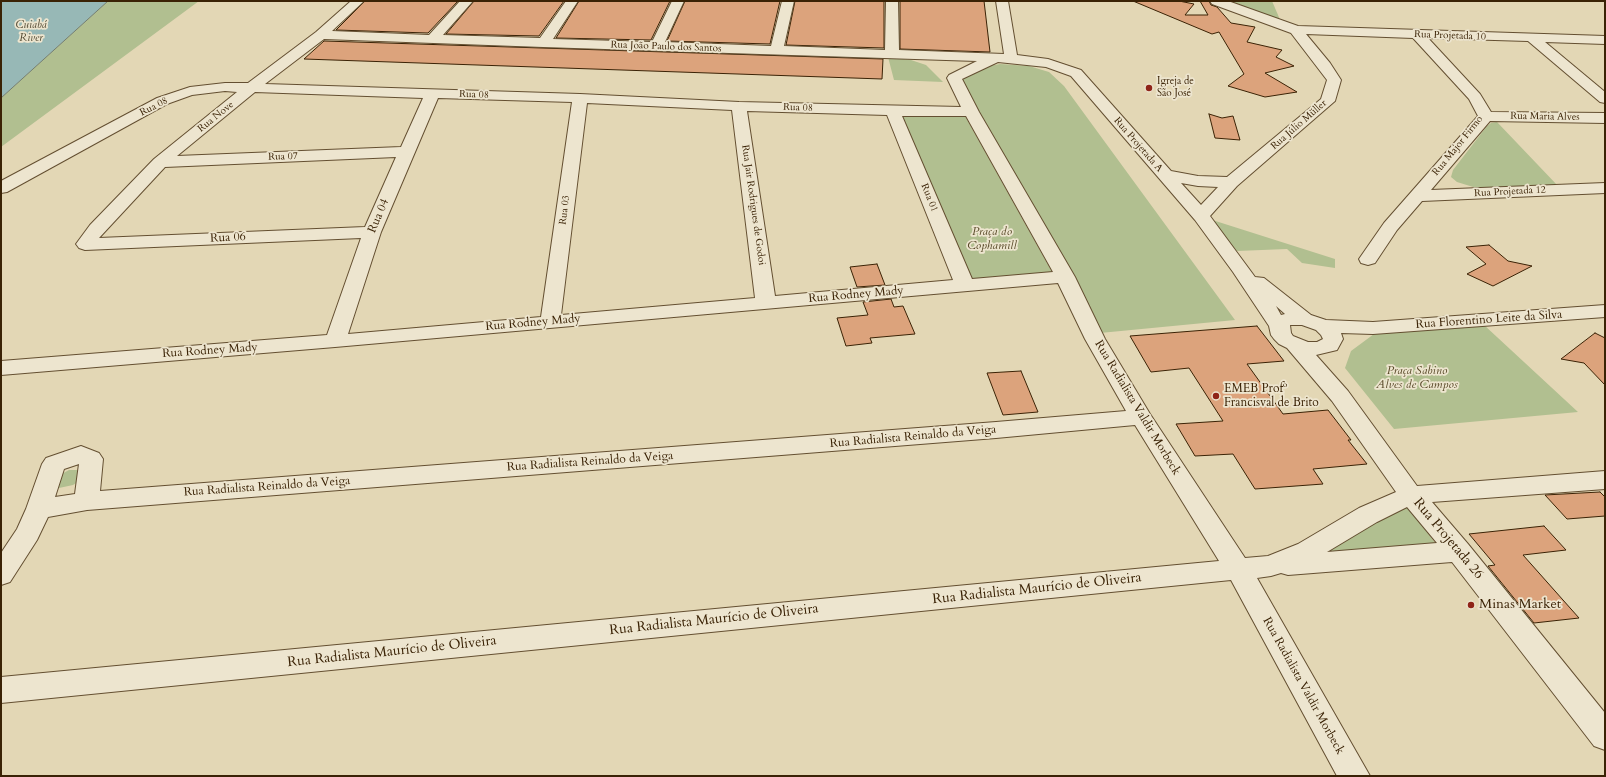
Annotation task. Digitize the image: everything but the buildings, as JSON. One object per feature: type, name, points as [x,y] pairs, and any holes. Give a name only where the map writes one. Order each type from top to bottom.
[{"type":"street","name":"Rua Nove","points":[[85,244],[96,229],[160,162],[251,88],[321,35],[358,1]]},
{"type":"street","points":[[432,39],[467,1]]},
{"type":"street","points":[[543,43],[572,1]]},
{"type":"street","points":[[657,46],[678,1]]},
{"type":"street","points":[[777,50],[788,1]]},
{"type":"street","points":[[892,1],[897,54],[934,61],[954,78],[976,66],[1006,58],[1002,1]]},
{"type":"street","points":[[1216,1],[1296,30]]},
{"type":"street","name":"Rua Projetada 10","points":[[1296,30],[1605,40]]},
{"type":"street","name":"Rua Júlio Müller","points":[[1201,216],[1231,182],[1328,101],[1334,80],[1325,66],[1296,30]]},
{"type":"street","name":"Rua João Paulo dos Santos","points":[[321,35],[1006,58]]},
{"type":"street","name":"Rua Major Firmo","points":[[1368,259],[1390,227],[1486,116],[1475,97],[1418,35]]},
{"type":"street","points":[[1532,38],[1605,100]]},
{"type":"street","name":"Rua Projetada A","points":[[1006,58],[1048,63],[1076,73],[1201,216],[1241,270],[1279,326],[1281,335],[1295,345]]},
{"type":"street","name":"Rua Radialista Valdir Morbeck","points":[[954,78],[971,112],[1065,277],[1095,339],[1141,417],[1238,569],[1354,776]]},
{"type":"street","name":"Rua 08","points":[[1,188],[162,101],[190,91],[226,87],[580,98],[739,106],[971,112]]},
{"type":"street","name":"Rua 04","points":[[335,341],[372,232],[432,94]]},
{"type":"street","name":"Rua 03","points":[[550,322],[580,98]]},
{"type":"street","name":"Rua Jair Rodrigues de Godoi","points":[[739,106],[766,303]]},
{"type":"street","name":"Rua 01","points":[[893,111],[965,285]]},
{"type":"street","name":"Rua Maria Alves","points":[[1486,116],[1605,118]]},
{"type":"street","name":"Rua 07","points":[[160,162],[407,152]]},
{"type":"street","points":[[1164,175],[1198,181],[1231,182]]},
{"type":"street","name":"Rua Projetada 12","points":[[1416,196],[1605,188]]},
{"type":"street","name":"Rua 06","points":[[85,244],[372,232]]},
{"type":"street","name":"Rua Projetada A","points":[[1241,270],[1323,332]]},
{"type":"street","name":"Rua Rodney Mady","points":[[1,368],[335,341],[1065,277]]},
{"type":"street","name":"Rua Florentino Leite da Silva","points":[[1323,332],[1605,311]]},
{"type":"street","points":[[1279,326],[1283,321],[1289,319],[1323,332],[1319,349],[1304,348],[1295,345]]},
{"type":"street","name":"Rua Projetada 26","points":[[1323,332],[1329,370],[1340,396]]},
{"type":"street","name":"Rua Projetada 26","points":[[1295,345],[1340,396],[1411,495],[1459,551],[1605,736]]},
{"type":"street","name":"Rua Radialista Reinaldo da Veiga","points":[[39,509],[87,501],[980,432],[1141,417]]},
{"type":"street","points":[[1,575],[28,533],[39,509],[54,464],[81,454],[91,459],[87,501]]},
{"type":"street","points":[[1411,495],[1604,480]]},
{"type":"street","name":"Rua Radialista Maurício de Oliveira","points":[[1,690],[1271,566],[1307,552],[1368,515],[1411,495]]},
{"type":"street","points":[[1271,566],[1329,563],[1459,551]]},
{"type":"green space","points":[[108,1],[199,1],[1,147],[1,98]]},
{"type":"green space","points":[[1228,1],[1272,1],[1281,22],[1231,3]]},
{"type":"green space","points":[[888,57],[911,60],[926,65],[943,82],[894,80]]},
{"type":"green space","points":[[1000,64],[1029,66],[1049,72],[1064,86],[1235,320],[1100,333],[960,78],[973,69]]},
{"type":"green space","name":"Praça do Cophamill","points":[[899,113],[964,114],[1052,272],[970,279]]},
{"type":"green space","points":[[1497,122],[1558,186],[1483,190],[1457,182],[1451,177],[1453,170],[1487,126],[1491,123]]},
{"type":"green space","points":[[1206,218],[1335,259],[1335,268],[1302,263],[1287,249],[1237,251]]},
{"type":"green space","name":"Praça Sabino Alves de Campos","points":[[1484,325],[1578,412],[1394,429],[1345,368],[1351,351],[1374,334],[1400,330]]},
{"type":"green space","points":[[69,470],[77,470],[82,472],[79,481],[73,485],[59,488],[54,487],[56,477]]},
{"type":"green space","points":[[1406,503],[1438,547],[1314,559]]},
{"type":"water","name":"Cuiabá River","points":[[1,1],[108,1],[1,98]]},
{"type":"place","name":"Igreja de São José","points":[[1149,88]]},
{"type":"place","name":"EMEB Profº Francisval de Brito","points":[[1216,396]]},
{"type":"place","name":"Minas Market","points":[[1471,605]]}]
